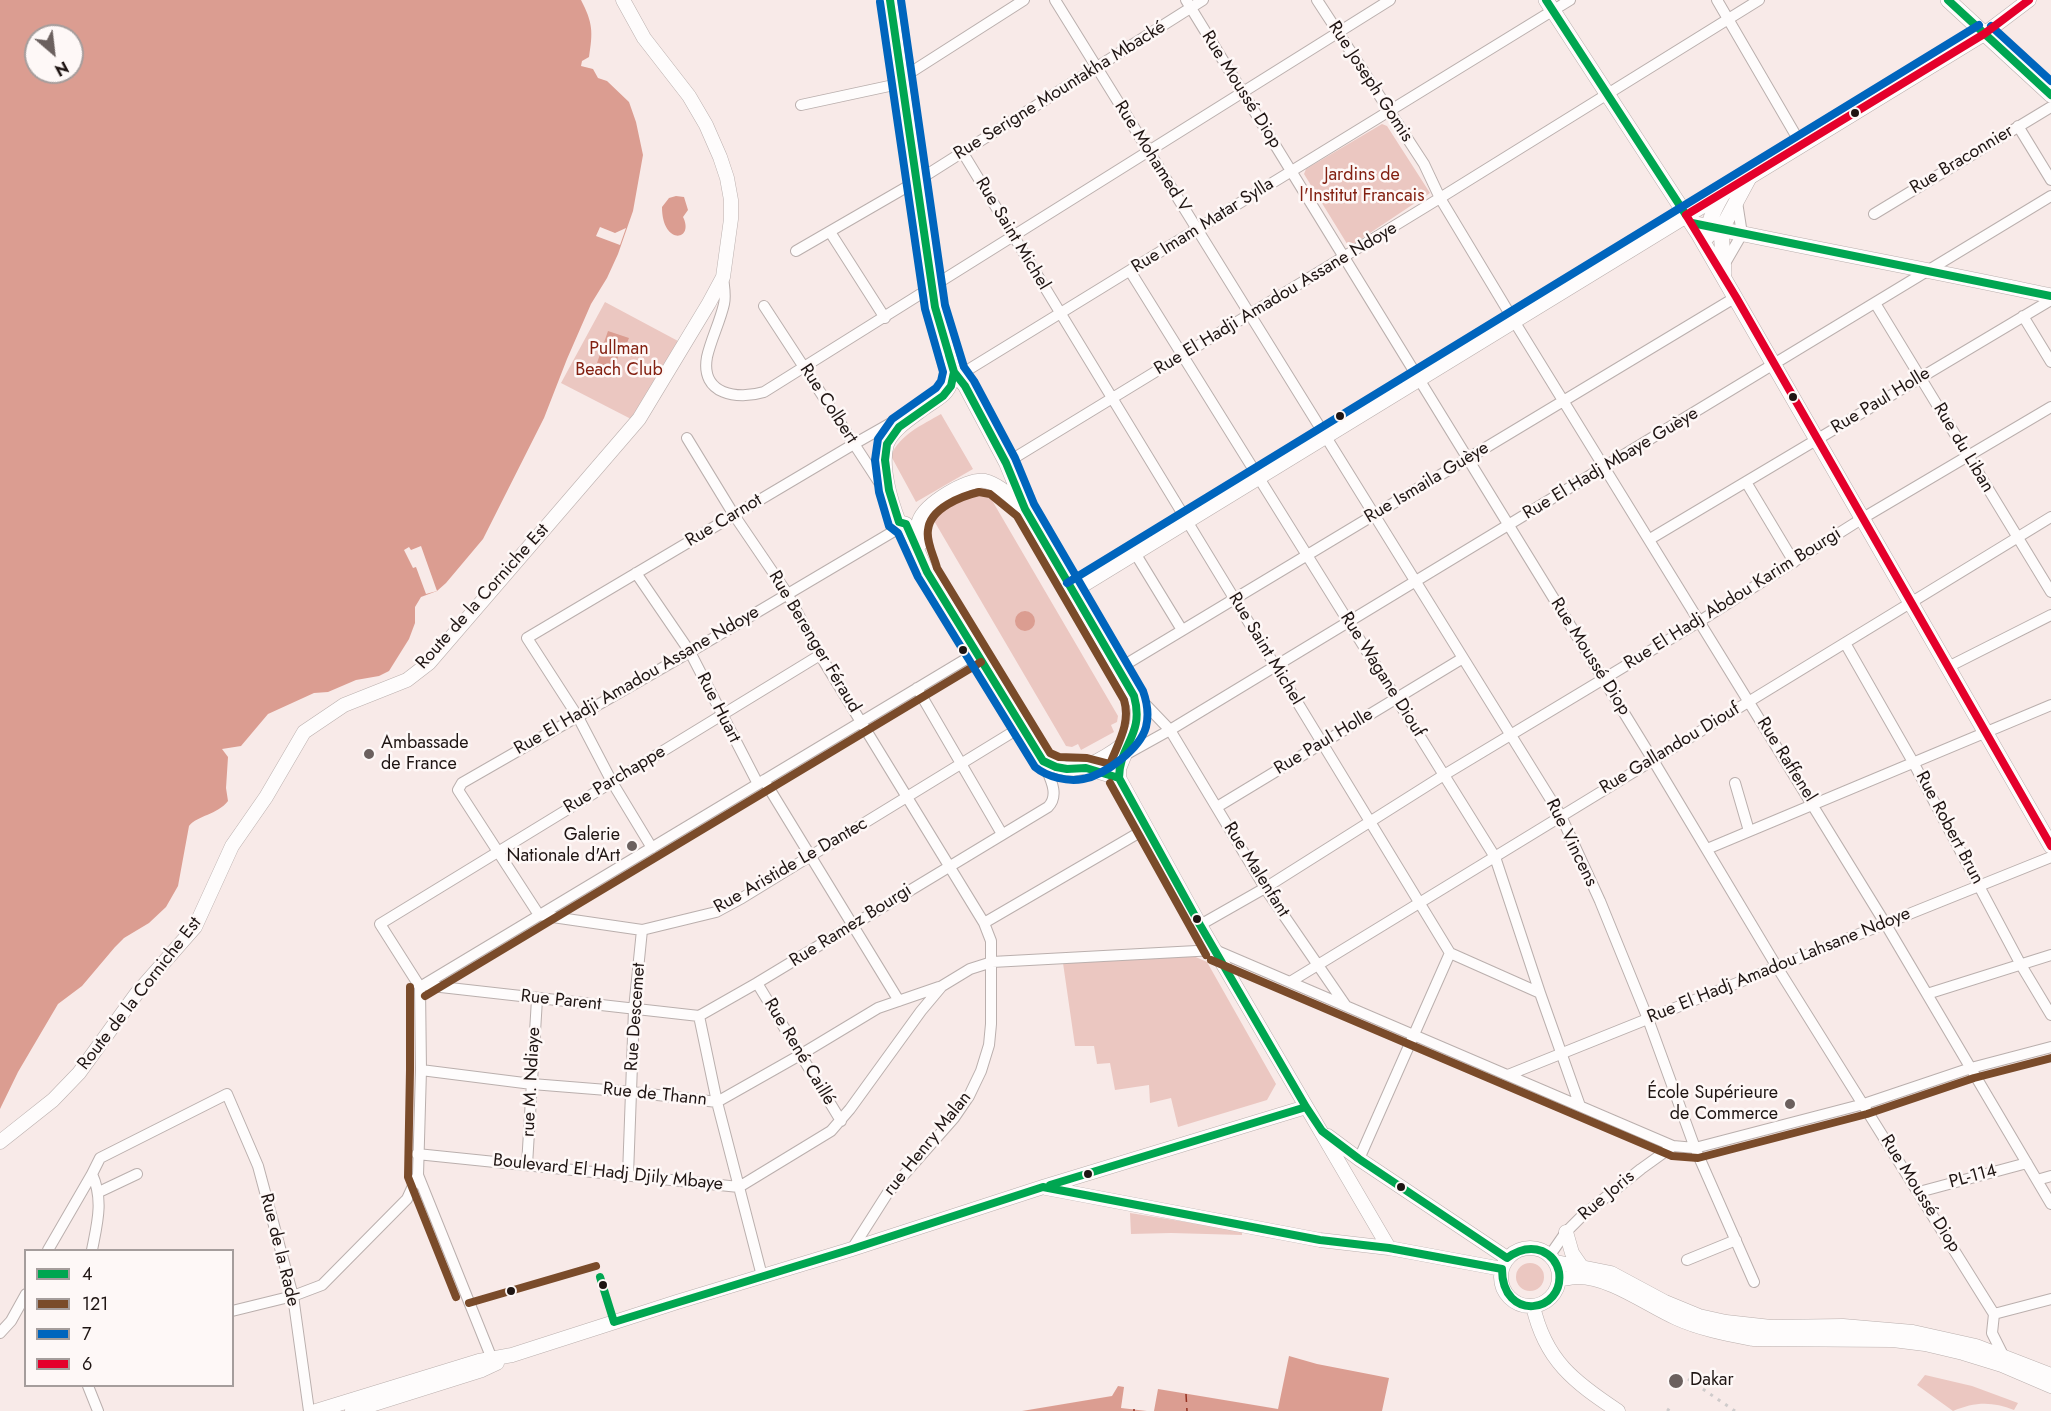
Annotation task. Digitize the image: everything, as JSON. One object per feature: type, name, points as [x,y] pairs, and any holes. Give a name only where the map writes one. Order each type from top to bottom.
[{"type":"main road","points":[[1948,0],[2051,95]]},
{"type":"main road","points":[[1549,5],[1708,251],[1724,272],[1910,603],[2051,846]]},
{"type":"main road","points":[[1708,251],[1715,228],[1737,202],[1750,176]]},
{"type":"main road","points":[[1724,272],[1713,212],[1725,190]]},
{"type":"main road","points":[[1689,219],[1742,234],[1930,270],[2051,298]]},
{"type":"street","name":"Route de la Corniche Est","points":[[0,1142],[53,1100],[79,1073],[132,1000],[189,935],[203,913],[232,846],[266,797],[304,732],[344,705],[407,680],[429,663],[639,419],[709,303],[723,277],[730,229],[731,200],[727,178],[706,125],[689,96],[644,38],[623,0]]},
{"type":"street","points":[[890,0],[935,307],[956,374],[965,386],[1006,464],[1025,509],[1134,696],[1138,715],[1119,769],[1119,778],[1200,925],[1389,1248]]},
{"type":"street","points":[[801,105],[902,81],[1024,0]]},
{"type":"street","name":"Rue Mohamed V","points":[[1055,0],[1326,436]]},
{"type":"street","name":"Rue Serigne Mountakha Mbacké","points":[[796,251],[917,182],[1097,68],[1188,4],[1203,0]]},
{"type":"street","name":"Rue Joseph Gomis","points":[[1317,0],[1424,164],[1440,198],[1514,321]]},
{"type":"street","points":[[723,277],[724,305],[707,357],[708,375],[719,390],[728,394],[750,396],[764,392],[1390,0]]},
{"type":"street","name":"Rue Imam Matar Sylla","points":[[956,374],[1130,271],[1389,111],[1549,5],[1570,0]]},
{"type":"street","points":[[1717,0],[1802,146]]},
{"type":"street","name":"Rue El Hadji Amadou Assane Ndoye","points":[[1006,464],[1759,0]]},
{"type":"street","points":[[1072,592],[1514,321],[1689,219],[1725,190],[1802,146],[1984,34],[2029,0]]},
{"type":"street","name":"Rue Moussé Diop","points":[[1188,4],[1653,760],[1777,967],[1994,1314]]},
{"type":"street","name":"Rue Braconnier","points":[[1874,214],[2051,107]]},
{"type":"street","points":[[2018,126],[2051,180]]},
{"type":"street","name":"Rue Saint Michel","points":[[963,153],[1450,953]]},
{"type":"street","name":"Rue El Hadj Mbaye Guèye","points":[[1125,755],[1276,667],[2051,196]]},
{"type":"street","points":[[1724,272],[1742,234],[1737,202]]},
{"type":"street","points":[[830,232],[885,318]]},
{"type":"street","name":"Rue Wagane Diouf","points":[[1130,271],[1495,857],[1580,1106]]},
{"type":"street","name":"Rue Ismaila Guèye","points":[[1118,669],[1736,297]]},
{"type":"street","name":"Rue Paul Holle","points":[[1650,539],[2051,298]]},
{"type":"street","name":"Rue du Liban","points":[[1875,303],[2051,592]]},
{"type":"street","name":"Rue Colbert","points":[[764,306],[892,502]]},
{"type":"street","points":[[2023,316],[2051,362]]},
{"type":"street","name":"Rue Raffenel","points":[[1514,321],[1886,923],[2051,1204]]},
{"type":"street","points":[[956,374],[951,386],[943,396],[899,427],[887,444],[885,460],[892,502],[899,522],[906,524],[927,572],[1043,761],[1067,769],[1086,768],[1119,778]]},
{"type":"street","name":"Rue El Hadj Abdou Karim Bourgi","points":[[1200,925],[1265,888],[1444,775],[1604,680],[1863,518],[2051,407]]},
{"type":"street","name":"Rue Carnot","points":[[578,717],[527,638],[854,444],[898,419],[923,409]]},
{"type":"street","name":"Rue Vincens","points":[[1326,436],[1561,816],[1600,902],[1648,1019],[1695,1148],[1754,1282]]},
{"type":"street","name":"Rue Berenger Féraud","points":[[687,438],[734,515],[787,593],[820,655],[984,923],[991,941]]},
{"type":"street","points":[[927,572],[917,531],[919,521],[935,502],[963,486],[986,481],[995,485],[1025,509]]},
{"type":"street","points":[[1746,482],[1794,562]]},
{"type":"street","name":"Rue Gallandou Diouf","points":[[1290,982],[2051,517]]},
{"type":"street","name":"Rue El Hadji Amadou Assane Ndoye","points":[[498,851],[458,790],[461,784],[906,524]]},
{"type":"street","points":[[1135,553],[1182,630]]},
{"type":"street","name":"Rue Huart","points":[[636,573],[690,652],[721,716],[900,1001]]},
{"type":"street","points":[[1948,667],[2051,615]]},
{"type":"street","name":"Rue Robert Brun","points":[[1845,643],[1913,762],[2021,965],[2051,1015]]},
{"type":"street","points":[[493,1361],[418,1175],[422,986],[976,653]]},
{"type":"street","name":"Rue Parchappe","points":[[422,986],[380,924],[820,655]]},
{"type":"street","name":"Rue Paul Holle","points":[[1217,807],[1463,658]]},
{"type":"street","points":[[917,688],[1002,834]]},
{"type":"street","name":"Rue Malenfant","points":[[1134,696],[1170,730],[1265,888],[1346,1006]]},
{"type":"street","points":[[1707,849],[2051,705]]},
{"type":"street","points":[[578,717],[612,782],[652,848]]},
{"type":"street","name":"Rue Aristide Le Dantec","points":[[539,915],[642,930],[716,912],[1021,727]]},
{"type":"street","points":[[1086,768],[1118,749],[1132,733]]},
{"type":"street","name":"Rue Ramez Bourgi","points":[[699,1016],[1048,807],[1054,799],[1055,792],[1043,761]]},
{"type":"street","points":[[1735,783],[1749,831]]},
{"type":"street","points":[[984,923],[1147,828]]},
{"type":"street","points":[[498,851],[539,915]]},
{"type":"street","name":"Rue El Hadj Amadou Lahsane Ndoye","points":[[1508,1075],[2051,857]]},
{"type":"street","name":"Rue Descemet","points":[[628,1175],[634,1009],[642,930]]},
{"type":"street","name":"rue Henry Malan","points":[[852,1249],[887,1194],[954,1118],[969,1096],[981,1071],[989,1046],[991,1024],[991,941]]},
{"type":"street","name":"Boulevard El Hadj Djily Mbaye","points":[[417,1154],[739,1187],[831,1131],[942,986],[970,969],[992,962],[1215,950],[1673,1146],[1695,1148],[1864,1104],[1971,1068],[2051,1047]]},
{"type":"street","points":[[1359,1159],[1450,953],[1540,993]]},
{"type":"street","points":[[1928,994],[2051,955]]},
{"type":"street","name":"Rue René Caillé","points":[[757,983],[841,1120]]},
{"type":"street","name":"Rue Parent","points":[[422,986],[699,1016]]},
{"type":"street","name":"Rue de Thann","points":[[421,1070],[532,1084],[717,1102],[878,1008],[942,986]]},
{"type":"street","name":"rue M. Ndiaye","points":[[527,1166],[537,999]]},
{"type":"street","points":[[699,1016],[717,1102],[762,1276]]},
{"type":"street","name":"Rue de la Rade","points":[[92,1174],[100,1158],[227,1094],[258,1167],[293,1296],[309,1411]]},
{"type":"street","points":[[316,1411],[493,1361],[1043,1187],[1306,1107]]},
{"type":"street","points":[[1322,1131],[1505,1263]]},
{"type":"street","name":"Rue Joris","points":[[1553,1259],[1566,1232],[1581,1217],[1673,1146]]},
{"type":"street","name":"PL-114","points":[[1919,1192],[2027,1163]]},
{"type":"street","points":[[99,1192],[137,1173]]},
{"type":"street","points":[[92,1174],[99,1192],[100,1205],[92,1249]]},
{"type":"street","points":[[49,1249],[92,1174]]},
{"type":"street","points":[[234,1311],[293,1296],[322,1285],[407,1198],[418,1175]]},
{"type":"street","points":[[2037,1180],[2051,1176]]},
{"type":"street","points":[[1043,1187],[1320,1240],[1505,1263]]},
{"type":"street","points":[[1566,1232],[1572,1253],[1581,1266]]},
{"type":"street","points":[[1687,1260],[1736,1240]]},
{"type":"street","points":[[1553,1259],[1559,1279],[1554,1294],[1541,1304],[1533,1306],[1519,1304],[1508,1296],[1501,1283],[1505,1263],[1516,1251],[1531,1247],[1541,1250],[1553,1259],[1611,1273],[1665,1302],[1700,1316],[1726,1322],[1771,1327],[1843,1326],[1913,1332],[2003,1355],[2051,1375]]},
{"type":"street","points":[[1559,1279],[1578,1277],[1608,1284],[1701,1328],[1735,1336],[1753,1339],[1893,1340],[1925,1344],[2002,1365],[2051,1386]]},
{"type":"street","points":[[0,1333],[11,1321],[24,1298]]},
{"type":"street","points":[[2003,1355],[1992,1333],[1994,1314],[2051,1299]]},
{"type":"street","points":[[1533,1306],[1543,1339],[1563,1368],[1575,1380],[1618,1411]]},
{"type":"street","points":[[1976,1347],[1992,1333]]},
{"type":"street","points":[[351,1411],[482,1370],[493,1361]]},
{"type":"street","points":[[88,1387],[98,1411]]},
{"type":"green space","name":"Jardins de l'Institut Francais","points":[[1382,124],[1387,126],[1430,193],[1349,247],[1304,174],[1306,169]]},
{"type":"green space","name":"Pullman Beach Club","points":[[605,302],[678,341],[631,419],[561,383]]},
{"type":"green space","points":[[941,414],[973,469],[916,502],[891,456],[905,436]]},
{"type":"green space","points":[[975,488],[986,490],[1118,716],[1117,722],[1111,725],[1114,732],[1081,750],[1078,744],[1072,747],[1066,746],[933,519],[934,512]]},
{"type":"green space","points":[[1189,954],[1207,962],[1276,1084],[1267,1100],[1178,1127],[1171,1098],[1150,1103],[1149,1085],[1115,1090],[1110,1063],[1097,1064],[1094,1046],[1075,1046],[1063,963]]},
{"type":"green space","points":[[1130,1213],[1242,1231],[1242,1235],[1131,1234]]},
{"type":"green space","points":[[1530,1263],[1540,1267],[1544,1277],[1540,1287],[1530,1291],[1520,1287],[1516,1277],[1520,1267]]},
{"type":"green space","points":[[1925,1375],[1972,1386],[2018,1403],[2014,1410],[1998,1405],[1983,1404],[1953,1411],[1917,1385]]},
{"type":"shaded area","points":[[0,0],[581,0],[588,15],[591,34],[589,57],[582,61],[581,66],[593,69],[598,78],[607,81],[629,102],[636,122],[643,155],[633,211],[618,254],[591,304],[544,418],[483,539],[446,583],[437,591],[421,597],[415,607],[415,623],[409,639],[389,671],[379,676],[356,680],[328,692],[314,693],[268,714],[241,746],[222,749],[228,757],[226,788],[228,801],[224,806],[197,819],[189,826],[178,886],[166,907],[149,923],[124,938],[82,986],[58,1004],[18,1072],[0,1109]]},
{"type":"shaded area","points":[[684,197],[688,210],[683,217],[686,225],[685,231],[682,235],[677,236],[667,228],[663,220],[662,207],[669,198]]},
{"type":"shaded area","points":[[608,331],[629,338],[627,343],[623,342],[614,369],[597,363]]},
{"type":"shaded area","points":[[1025,611],[1032,614],[1035,621],[1032,628],[1025,631],[1018,628],[1015,621],[1018,614]]},
{"type":"shaded area","points":[[1289,1356],[1389,1378],[1382,1411],[1154,1411],[1158,1389],[1278,1409]]},
{"type":"shaded area","points":[[1118,1386],[1124,1387],[1121,1408],[1147,1411],[1022,1411],[1112,1396]]},
{"type":"pier","points":[[600,227],[615,233],[626,228],[620,245],[596,236]]},
{"type":"pier","points":[[421,546],[437,591],[426,594],[416,567],[413,568],[404,550]]},
{"type":"ferry route","points":[[1186,1394],[1187,1411]]},
{"type":"railway","points":[[1688,1379],[1735,1411]]},
{"type":"transit line","name":"4","points":[[890,0],[935,307],[954,372],[951,386],[943,396],[899,427],[887,444],[885,460],[889,490],[899,522],[906,524],[927,572],[1043,761],[1056,767],[1086,768],[1119,778]]},
{"type":"transit line","name":"7","points":[[880,2],[925,309],[943,372],[936,388],[892,419],[878,439],[875,460],[879,492],[889,526],[898,533],[918,577],[1035,767],[1045,774],[1058,778],[1071,780],[1092,777],[1111,767],[1137,744],[1146,727],[1146,700],[1143,691],[1034,504],[1015,458],[974,381],[964,367],[945,305],[901,0]]},
{"type":"transit line","name":"4","points":[[1546,0],[1686,215]]},
{"type":"transit line","name":"4","points":[[1948,0],[2051,95]]},
{"type":"transit line","name":"6","points":[[2029,0],[1984,34],[1686,215],[1736,297],[2051,846]]},
{"type":"transit line","name":"7","points":[[1067,583],[1979,25]]},
{"type":"transit line","name":"7","points":[[1991,26],[2051,81]]},
{"type":"transit line","name":"4","points":[[1692,223],[2051,296]]},
{"type":"transit line","name":"4","points":[[949,355],[954,372],[965,386],[1006,463],[1025,509],[1134,696],[1137,709],[1136,721],[1120,767],[1119,778]]},
{"type":"transit line","name":"121","points":[[979,492],[990,494],[1017,516],[1124,700],[1125,725],[1110,764],[1087,758],[1059,757],[1050,753],[937,568],[928,539],[930,522],[934,515],[948,504],[979,492]]},
{"type":"transit line","name":"121","points":[[425,996],[981,662]]},
{"type":"transit line","name":"4","points":[[614,1322],[852,1249],[1043,1187],[1320,1240],[1389,1248],[1502,1269],[1505,1286],[1512,1298],[1522,1304],[1533,1306],[1544,1303],[1553,1296],[1558,1286],[1559,1272],[1555,1262],[1548,1255],[1542,1251],[1528,1249],[1507,1258],[1359,1159],[1322,1131],[1200,925],[1119,778]]},
{"type":"transit line","name":"121","points":[[1110,783],[1206,955]]},
{"type":"transit line","name":"121","points":[[1211,960],[1672,1156],[1698,1158],[1867,1114],[1974,1078],[2051,1058]]},
{"type":"transit line","name":"121","points":[[410,987],[408,1177],[456,1297]]},
{"type":"transit line","name":"4","points":[[1050,1185],[1306,1107]]},
{"type":"transit line","name":"121","points":[[469,1303],[596,1266]]},
{"type":"transit line","name":"4","points":[[600,1277],[614,1322]]},
{"type":"place","name":"Ambassade de France","points":[[369,754]]},
{"type":"place","name":"Galerie Nationale d'Art","points":[[632,846]]},
{"type":"place","name":"École Supérieure de Commerce","points":[[1790,1104]]},
{"type":"place","name":"Dakar","points":[[1676,1381]]}]
